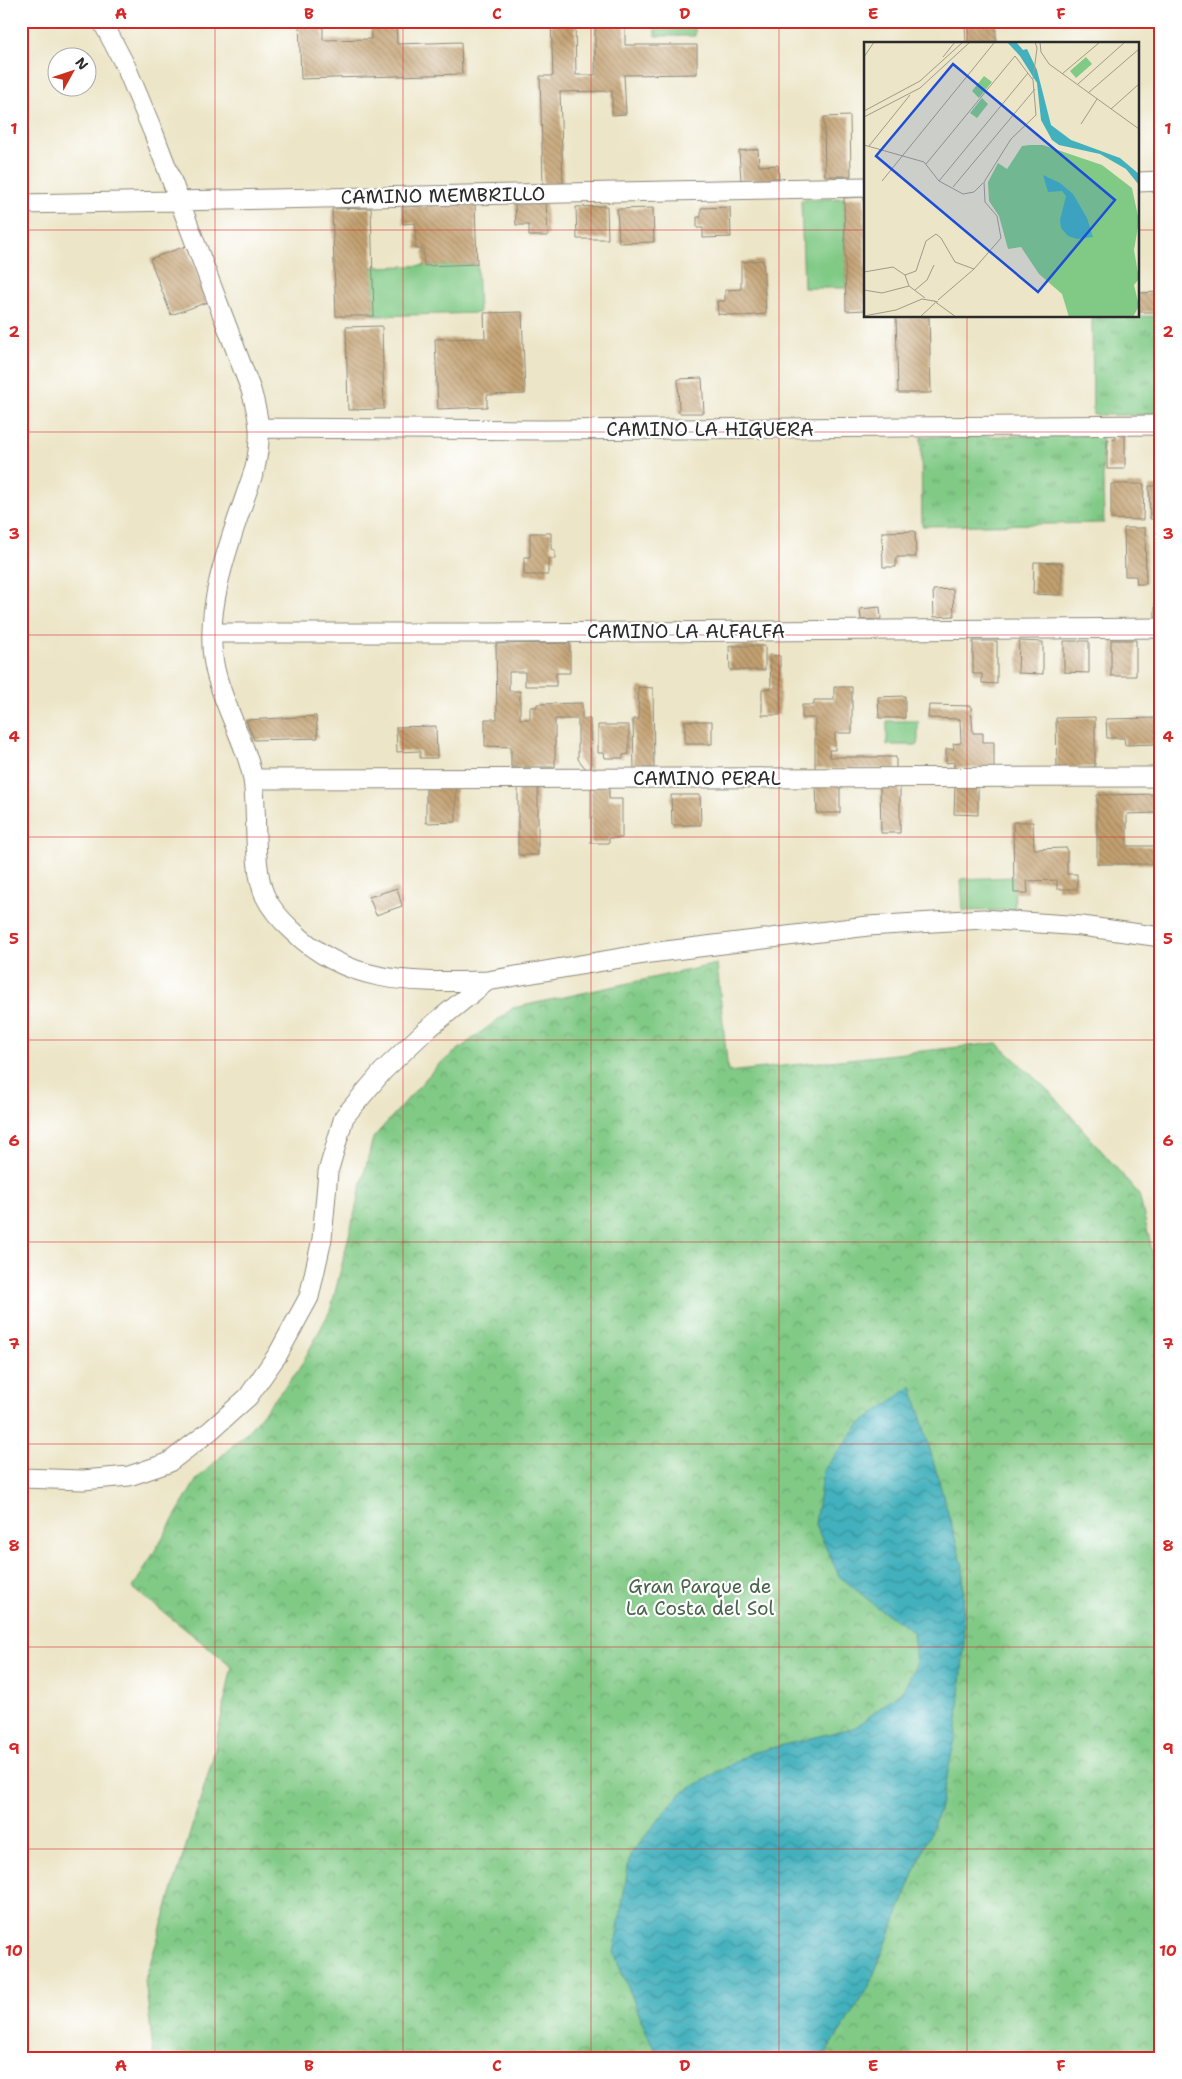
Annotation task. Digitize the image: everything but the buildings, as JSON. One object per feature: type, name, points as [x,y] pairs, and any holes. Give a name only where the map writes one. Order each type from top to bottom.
[{"type":"street","points":[[102,21],[126,67],[178,200],[250,390],[260,428],[255,468],[218,583],[212,610],[212,633],[215,668],[228,711],[246,755],[253,779],[259,868],[265,895],[280,918],[304,942],[323,956],[352,969],[382,977],[415,982],[487,981],[650,953],[868,926],[983,919],[1082,926],[1161,937]]},
{"type":"street","points":[[1140,182],[1161,181]]},
{"type":"street","name":"CAMINO MEMBRILLO","points":[[21,204],[864,187]]},
{"type":"street","name":"CAMINO LA HIGUERA","points":[[260,428],[546,430],[1161,425]]},
{"type":"street","name":"CAMINO LA ALFALFA","points":[[212,633],[1161,628]]},
{"type":"street","name":"CAMINO PERAL","points":[[253,779],[1161,777]]},
{"type":"street","points":[[21,1478],[83,1480],[130,1476],[168,1463],[210,1431],[248,1397],[278,1354],[308,1296],[322,1239],[328,1172],[344,1117],[383,1071],[418,1038],[487,981]]},
{"type":"green space","points":[[655,21],[695,21],[695,36],[655,36]]},
{"type":"green space","points":[[844,198],[846,288],[804,288],[801,200]]},
{"type":"green space","points":[[477,264],[479,313],[374,316],[372,267]]},
{"type":"green space","points":[[1140,316],[1161,316],[1161,415],[1093,415],[1092,318],[1140,318]]},
{"type":"green space","points":[[1102,435],[1104,523],[922,526],[921,437]]},
{"type":"green space","points":[[887,721],[918,721],[918,745],[887,745]]},
{"type":"green space","points":[[1014,877],[1015,910],[963,911],[961,879]]},
{"type":"green space","name":"Gran Parque de La Costa del Sol","points":[[717,964],[728,1072],[997,1043],[1053,1095],[1139,1194],[1161,1289],[1161,2058],[154,2058],[145,1980],[212,1761],[232,1666],[133,1588],[197,1479],[248,1431],[298,1371],[331,1309],[373,1138],[437,1066],[513,1008]]},
{"type":"water","points":[[912,1386],[963,1566],[964,1647],[957,1731],[939,1811],[869,1986],[823,2058],[662,2058],[651,2043],[614,1953],[630,1855],[680,1794],[751,1753],[856,1727],[904,1689],[916,1665],[913,1631],[881,1610],[839,1576],[815,1524],[823,1471],[859,1425]]}]
